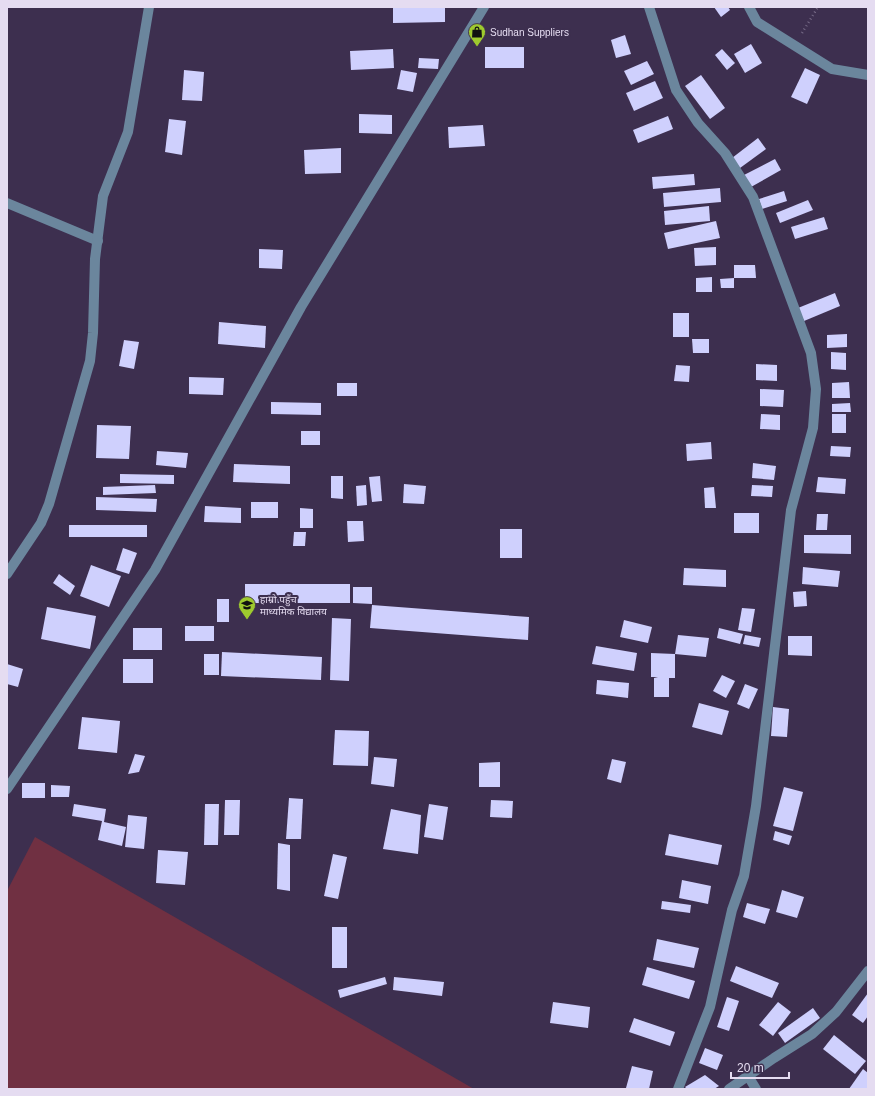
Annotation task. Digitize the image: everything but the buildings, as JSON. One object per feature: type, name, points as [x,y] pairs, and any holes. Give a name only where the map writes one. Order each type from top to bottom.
[{"type":"street","points":[[7,574],[41,523],[49,504],[90,362],[93,333],[95,259],[103,196],[128,132],[149,7]]},
{"type":"street","points":[[7,789],[155,570],[301,307],[484,7]]},
{"type":"street","points":[[649,7],[676,90],[698,123],[725,153],[752,197],[811,353],[816,389],[813,428],[791,510],[756,806],[744,876],[732,910],[710,1007],[678,1089]]},
{"type":"street","points":[[749,7],[757,22],[832,69],[868,75]]},
{"type":"street","points":[[7,203],[98,241]]},
{"type":"street","points":[[729,1089],[812,1034],[836,1012],[868,970]]},
{"type":"street","points":[[748,1076],[756,1089]]},
{"type":"path","points":[[795,46],[818,7]]},
{"type":"shaded area","points":[[35,837],[474,1089],[7,1089],[7,891]]},
{"type":"place","name":"Sudhan Suppliers","points":[[477,47]]},
{"type":"place","name":"हाम्रो पहुँच माध्यमिक विद्यालय","points":[[247,620]]}]
